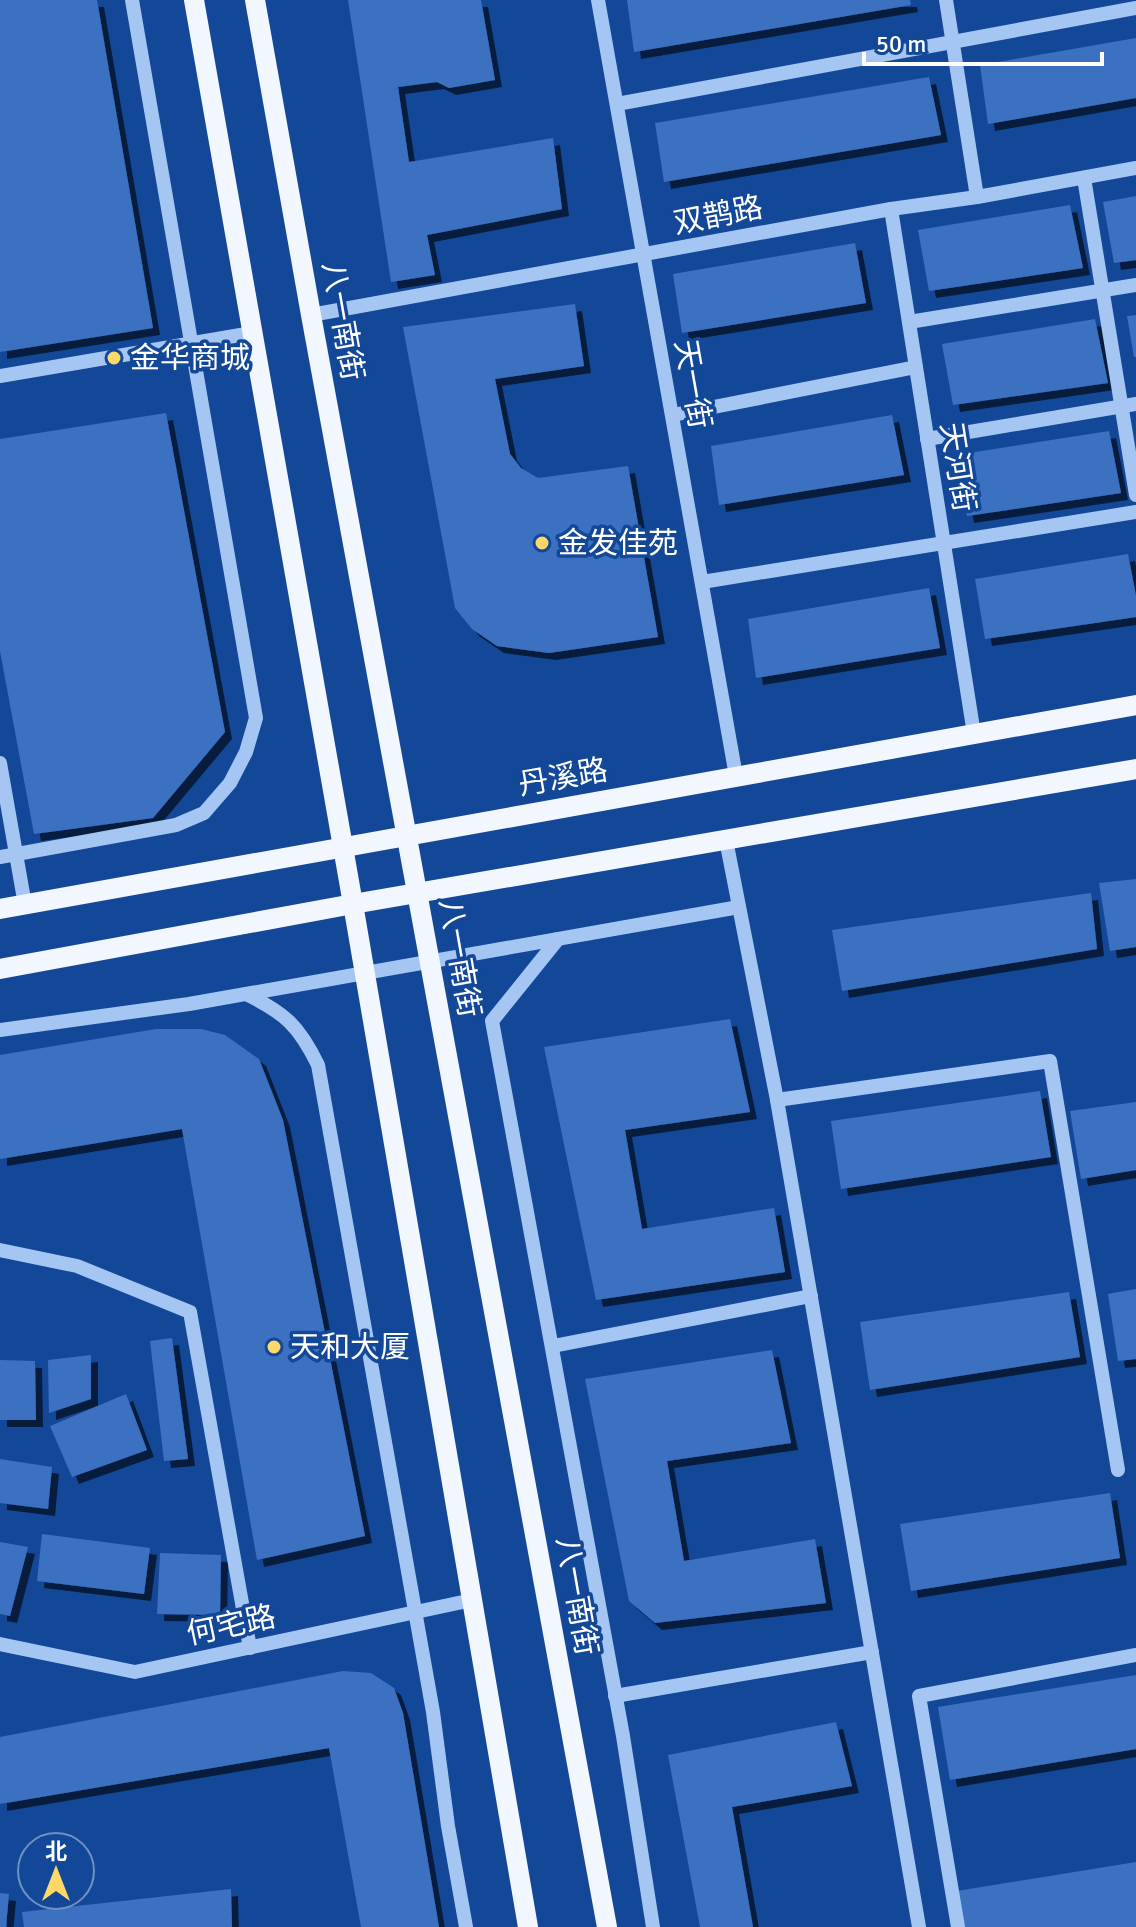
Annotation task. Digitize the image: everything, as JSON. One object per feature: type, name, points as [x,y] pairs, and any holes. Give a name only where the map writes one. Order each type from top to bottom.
[{"type":"main road","points":[[194,0],[528,1927]]},
{"type":"main road","name":"八一南街","points":[[255,0],[607,1927]]},
{"type":"main road","name":"丹溪路","points":[[0,909],[1136,705]]},
{"type":"main road","points":[[0,969],[353,904],[1136,769]]},
{"type":"street","points":[[0,857],[176,825],[204,813],[230,783],[246,752],[256,718],[132,0]]},
{"type":"street","name":"天一街","points":[[598,0],[736,776]]},
{"type":"street","points":[[946,0],[977,197]]},
{"type":"street","points":[[617,104],[1136,8]]},
{"type":"street","name":"双鹊路","points":[[311,315],[891,209],[1136,168]]},
{"type":"street","points":[[1084,178],[1103,291],[1129,405],[1136,495]]},
{"type":"street","name":"天河街","points":[[891,209],[974,734]]},
{"type":"street","points":[[909,322],[1136,285]]},
{"type":"street","points":[[0,376],[252,333]]},
{"type":"street","points":[[673,415],[916,367]]},
{"type":"street","points":[[927,439],[1129,405]]},
{"type":"street","points":[[702,582],[1136,512]]},
{"type":"street","points":[[0,763],[25,905]]},
{"type":"street","points":[[726,840],[777,1100],[919,1927]]},
{"type":"street","points":[[0,1030],[246,994],[739,907]]},
{"type":"street","points":[[558,939],[492,1021],[553,1346],[653,1927]]},
{"type":"street","points":[[246,994],[276,1009],[295,1027],[304,1036],[318,1065],[415,1612],[466,1927]]},
{"type":"street","points":[[777,1100],[1050,1061],[1118,1470]]},
{"type":"street","points":[[0,1250],[77,1266],[190,1312],[250,1648]]},
{"type":"street","points":[[553,1346],[811,1296]]},
{"type":"street","name":"何宅路","points":[[0,1644],[135,1672],[472,1600]]},
{"type":"street","points":[[615,1696],[872,1652]]},
{"type":"street","points":[[958,1927],[919,1696],[1136,1655]]},
{"type":"building","points":[[0,0],[97,0],[153,328],[0,352]]},
{"type":"building","points":[[348,0],[481,0],[495,80],[449,88],[437,82],[398,87],[409,162],[553,138],[562,209],[427,235],[435,275],[391,282]]},
{"type":"building","points":[[627,0],[910,0],[911,5],[634,52]]},
{"type":"building","points":[[1136,38],[1136,98],[988,124],[980,65]]},
{"type":"building","points":[[929,77],[941,135],[664,182],[655,123]]},
{"type":"building","points":[[1136,196],[1136,260],[1114,263],[1103,202]]},
{"type":"building","points":[[1070,205],[1083,268],[929,291],[918,230]]},
{"type":"building","points":[[855,243],[866,303],[682,333],[673,274]]},
{"type":"building","name":"金发佳苑","points":[[575,304],[584,366],[495,379],[510,454],[521,468],[538,478],[628,466],[658,637],[549,653],[497,646],[472,629],[455,608],[403,327]]},
{"type":"building","points":[[1136,315],[1136,357],[1134,357],[1127,316]]},
{"type":"building","points":[[1095,319],[1108,383],[953,405],[942,344]]},
{"type":"building","points":[[166,413],[225,732],[153,818],[34,834],[0,651],[0,439]]},
{"type":"building","points":[[892,415],[904,475],[719,505],[711,446]]},
{"type":"building","points":[[1109,431],[1121,493],[967,516],[956,455]]},
{"type":"building","points":[[1128,554],[1136,596],[1136,617],[985,639],[975,579]]},
{"type":"building","points":[[929,588],[940,648],[756,678],[748,619]]},
{"type":"building","points":[[1136,879],[1136,947],[1110,951],[1099,883]]},
{"type":"building","points":[[1091,893],[1097,949],[842,991],[832,930]]},
{"type":"building","points":[[730,1019],[750,1112],[625,1130],[642,1229],[774,1208],[785,1272],[596,1300],[544,1047]]},
{"type":"building","name":"天和大厦","points":[[156,1029],[201,1029],[225,1035],[259,1059],[283,1120],[365,1536],[257,1560],[182,1129],[0,1159],[0,1055]]},
{"type":"building","points":[[1040,1091],[1051,1157],[841,1189],[831,1121]]},
{"type":"building","points":[[1136,1102],[1136,1170],[1081,1179],[1070,1111]]},
{"type":"building","points":[[1136,1289],[1136,1359],[1118,1361],[1108,1294]]},
{"type":"building","points":[[1069,1292],[1080,1357],[870,1390],[860,1322]]},
{"type":"building","points":[[172,1338],[188,1459],[164,1461],[150,1341]]},
{"type":"building","points":[[772,1350],[791,1443],[667,1461],[684,1561],[815,1539],[826,1603],[655,1623],[629,1601],[585,1379]]},
{"type":"building","points":[[91,1355],[91,1399],[49,1413],[48,1360]]},
{"type":"building","points":[[0,1360],[35,1361],[36,1420],[0,1420]]},
{"type":"building","points":[[126,1394],[147,1450],[72,1477],[50,1426]]},
{"type":"building","points":[[0,1459],[52,1467],[48,1509],[0,1503]]},
{"type":"building","points":[[1110,1493],[1120,1558],[911,1591],[900,1524]]},
{"type":"building","points":[[42,1534],[150,1548],[144,1594],[37,1581]]},
{"type":"building","points":[[0,1542],[28,1547],[10,1616],[0,1614]]},
{"type":"building","points":[[160,1553],[221,1555],[220,1615],[157,1614]]},
{"type":"building","points":[[343,1671],[371,1673],[394,1688],[403,1713],[439,1927],[361,1927],[329,1748],[0,1804],[0,1737]]},
{"type":"building","points":[[1136,1675],[1136,1749],[950,1780],[938,1707]]},
{"type":"building","points":[[836,1722],[852,1786],[732,1807],[753,1927],[700,1927],[668,1755]]},
{"type":"building","points":[[1136,1862],[1136,1927],[962,1927],[957,1891]]},
{"type":"building","points":[[231,1889],[232,1927],[24,1927],[22,1912],[96,1911],[96,1904]]},
{"type":"building","points":[[0,1893],[9,1894],[6,1927],[0,1927]]},
{"type":"place","name":"金华商城","points":[[114,358]]},
{"type":"place","name":"金发佳苑","points":[[542,543]]},
{"type":"place","name":"天和大厦","points":[[274,1347]]}]
